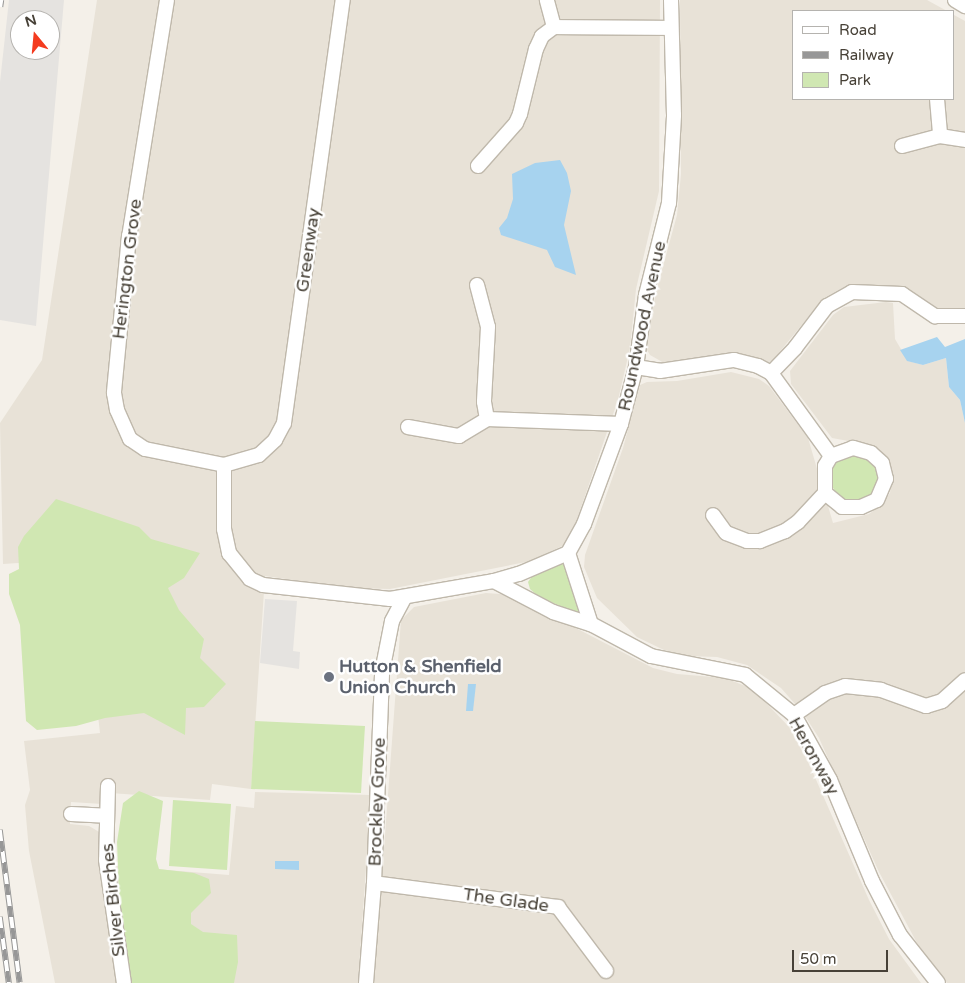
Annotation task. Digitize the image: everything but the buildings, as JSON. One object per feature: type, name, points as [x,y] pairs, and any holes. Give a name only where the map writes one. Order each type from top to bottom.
[{"type":"street","name":"Herington Grove","points":[[167,0],[129,236],[114,393],[117,410],[130,439],[145,449],[224,465]]},
{"type":"street","name":"Greenway","points":[[224,465],[259,455],[275,440],[284,423],[343,0]]},
{"type":"street","points":[[547,0],[554,26]]},
{"type":"street","name":"Roundwood Avenue","points":[[568,553],[584,524],[621,424],[636,368],[646,295],[670,195],[674,115],[671,0]]},
{"type":"street","points":[[478,166],[516,123],[536,49],[542,36],[554,26],[671,28]]},
{"type":"street","points":[[937,100],[940,136]]},
{"type":"street","points":[[902,146],[940,136],[965,140]]},
{"type":"street","points":[[477,285],[488,327],[484,402],[487,419]]},
{"type":"street","points":[[771,373],[836,299],[852,292],[891,293],[913,298],[935,316],[965,316]]},
{"type":"street","points":[[636,368],[660,372],[734,360],[771,373],[831,456]]},
{"type":"street","points":[[408,427],[459,436],[487,419],[621,424]]},
{"type":"street","points":[[713,515],[726,533],[735,539],[760,541],[798,522],[824,493],[825,466],[831,456],[853,448],[871,453],[882,463],[886,479],[877,500],[861,507],[842,507],[824,493]]},
{"type":"street","points":[[224,465],[224,529],[229,553],[238,568],[250,579],[282,589],[374,599],[405,597],[494,581],[519,574],[568,553],[591,624]]},
{"type":"street","name":"Heronway","points":[[494,581],[553,612],[591,624],[668,661],[746,675],[794,715],[830,780],[872,881],[900,935],[938,983]]},
{"type":"street","name":"Brockley Grove","points":[[366,983],[374,883],[382,672],[392,621],[405,597]]},
{"type":"street","points":[[374,599],[392,621]]},
{"type":"street","points":[[794,715],[825,693],[845,686],[881,690],[926,706],[942,701],[965,680]]},
{"type":"street","name":"Silver Birches","points":[[108,786],[106,860],[124,983]]},
{"type":"street","points":[[71,814],[106,816]]},
{"type":"street","name":"The Glade","points":[[374,883],[558,907],[606,971]]},
{"type":"shaded area","points":[[9,0],[64,0],[60,47],[60,10],[10,10],[10,60],[59,60],[36,326],[0,320],[0,82]]},
{"type":"shaded area","points":[[97,0],[660,0],[659,191],[636,289],[630,348],[618,400],[575,525],[564,545],[531,561],[390,589],[349,588],[265,576],[251,789],[212,784],[210,800],[110,793],[102,804],[71,802],[70,824],[89,826],[101,833],[104,865],[229,875],[236,806],[254,808],[255,792],[371,795],[358,983],[55,983],[29,851],[25,805],[30,790],[24,741],[100,733],[80,559],[3,564],[0,423],[42,360]]},
{"type":"shaded area","points":[[680,0],[927,0],[945,10],[792,10],[792,100],[955,100],[955,16],[965,21],[965,313],[939,313],[896,288],[858,284],[842,288],[824,298],[772,361],[766,363],[741,355],[666,364],[650,355],[647,350],[648,334],[656,292],[677,215],[681,174]]},
{"type":"shaded area","points":[[886,302],[893,303],[895,339],[908,361],[923,365],[946,358],[949,387],[960,400],[965,423],[965,983],[947,983],[917,943],[879,872],[819,738],[803,713],[781,688],[747,665],[717,657],[687,656],[664,650],[637,637],[597,598],[584,567],[585,555],[623,448],[640,385],[647,382],[677,381],[731,372],[759,379],[769,386],[808,438],[833,523],[869,514],[881,505],[890,493],[892,479],[884,456],[865,444],[832,438],[791,384],[790,371],[833,315],[844,307]]},
{"type":"shaded area","points":[[486,593],[512,595],[653,668],[677,674],[725,678],[753,689],[789,727],[810,766],[869,900],[889,939],[921,983],[374,983],[401,620],[414,607]]},
{"type":"shaded area","points":[[265,599],[297,601],[293,651],[300,652],[299,669],[260,663]]},
{"type":"green space","points":[[850,454],[860,454],[869,458],[875,464],[879,478],[875,492],[869,498],[860,502],[850,502],[841,498],[835,492],[831,483],[831,473],[835,464],[841,458]]},
{"type":"green space","points":[[56,499],[139,527],[151,539],[200,553],[184,578],[168,588],[179,610],[204,639],[200,658],[226,684],[204,707],[186,708],[185,735],[144,713],[105,718],[76,726],[37,730],[26,721],[20,625],[9,594],[9,574],[19,569],[18,547],[24,536]]},
{"type":"green space","points":[[566,560],[584,611],[580,615],[538,596],[530,589],[528,582],[533,575]]},
{"type":"green space","points":[[255,721],[365,726],[361,793],[251,789]]},
{"type":"green space","points":[[139,791],[163,801],[156,859],[159,869],[194,873],[209,879],[211,893],[191,913],[191,924],[203,932],[237,935],[238,962],[234,983],[129,983],[120,920],[117,842],[123,803]]},
{"type":"green space","points":[[173,800],[231,804],[227,870],[169,866]]},
{"type":"water","points":[[560,160],[567,173],[571,191],[564,225],[576,275],[555,267],[547,250],[501,235],[499,228],[507,218],[513,199],[512,174],[535,163]]},
{"type":"water","points":[[937,337],[945,347],[965,339],[965,423],[960,400],[949,387],[946,358],[923,365],[907,361],[900,350]]},
{"type":"water","points":[[468,684],[476,684],[473,711],[466,711]]},
{"type":"water","points":[[275,861],[299,861],[299,870],[275,869]]},
{"type":"railway","points":[[0,7],[1,0]]},
{"type":"railway","points":[[0,830],[20,983]]},
{"type":"railway","points":[[0,917],[9,983]]},
{"type":"place","name":"Hutton & Shenfield Union Church","points":[[329,677]]}]
